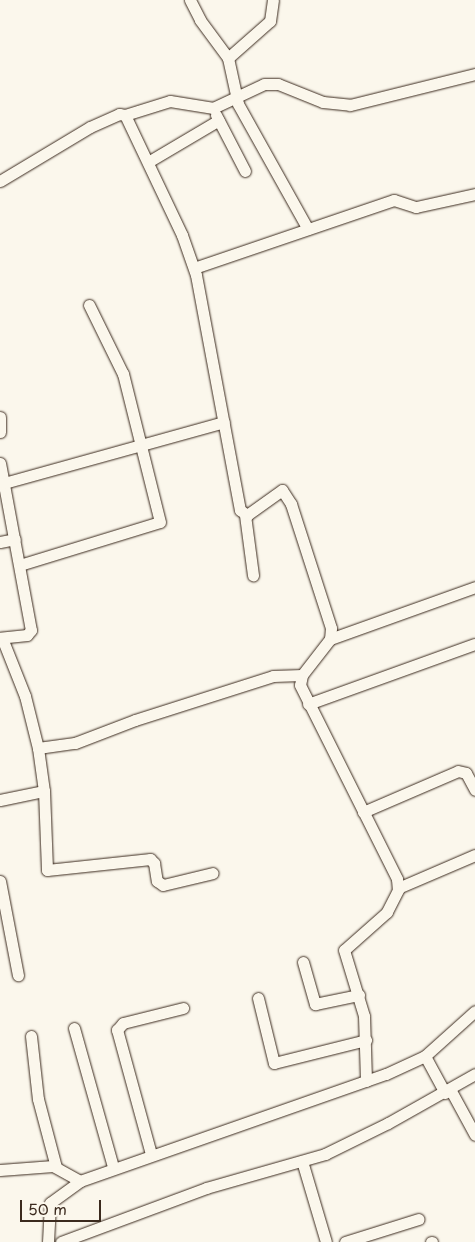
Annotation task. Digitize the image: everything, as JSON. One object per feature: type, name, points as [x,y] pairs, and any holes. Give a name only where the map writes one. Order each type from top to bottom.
[{"type":"street","points":[[190,0],[200,20],[228,58],[236,97],[308,229]]},
{"type":"street","points":[[228,58],[270,21],[273,0]]},
{"type":"street","points":[[0,181],[90,127],[119,114],[125,115],[170,101],[213,108],[264,84],[274,84],[323,102],[350,105],[475,74]]},
{"type":"street","points":[[213,108],[245,171]]},
{"type":"street","points":[[125,115],[148,162],[194,268],[240,510],[245,515],[253,575]]},
{"type":"street","points":[[148,162],[219,120]]},
{"type":"street","points":[[194,268],[394,200],[416,207],[475,194]]},
{"type":"street","points":[[20,565],[160,522],[123,374],[89,305]]},
{"type":"street","points":[[0,417],[0,432]]},
{"type":"street","points":[[4,483],[224,422]]},
{"type":"street","points":[[0,463],[20,565],[30,634],[1,638],[25,696],[38,748],[44,791],[46,868],[49,872],[150,859],[160,885],[213,873]]},
{"type":"street","points":[[245,515],[278,491],[286,494],[330,622],[330,639]]},
{"type":"street","points":[[0,542],[15,539]]},
{"type":"street","points":[[366,1082],[366,1040],[359,995],[345,948],[387,912],[398,888],[397,879],[308,704],[300,685],[302,675],[330,639],[475,587]]},
{"type":"street","points":[[308,704],[475,644]]},
{"type":"street","points":[[38,748],[75,743],[135,720],[273,676],[302,675]]},
{"type":"street","points":[[363,812],[458,771],[466,773],[475,790]]},
{"type":"street","points":[[0,800],[44,791]]},
{"type":"street","points":[[398,888],[475,855]]},
{"type":"street","points":[[0,881],[18,975]]},
{"type":"street","points":[[303,962],[315,1004],[359,995]]},
{"type":"street","points":[[258,998],[274,1063],[366,1040]]},
{"type":"street","points":[[151,1154],[117,1030],[123,1023],[183,1008]]},
{"type":"street","points":[[48,1242],[50,1203],[80,1181],[151,1154],[366,1082],[425,1056],[475,1011]]},
{"type":"street","points":[[74,1028],[112,1168]]},
{"type":"street","points":[[31,1036],[38,1099],[56,1167]]},
{"type":"street","points":[[425,1056],[475,1135]]},
{"type":"street","points":[[61,1242],[206,1188],[302,1161],[341,1147],[447,1091],[475,1074]]},
{"type":"street","points":[[302,1161],[326,1242]]},
{"type":"street","points":[[0,1170],[56,1167],[80,1181]]},
{"type":"street","points":[[345,1242],[419,1219]]}]
